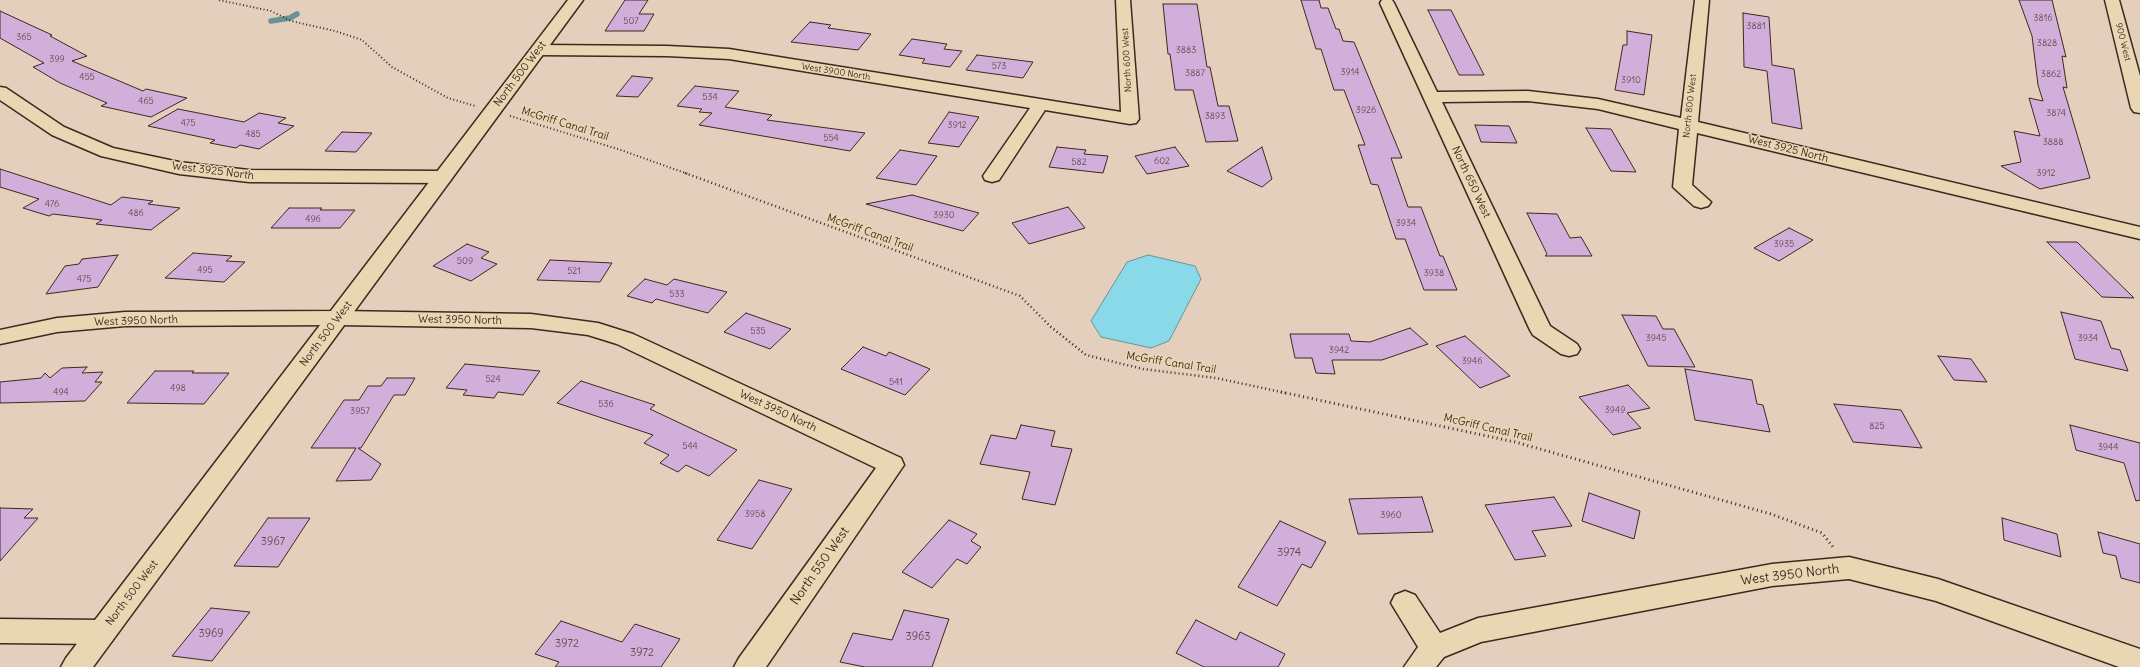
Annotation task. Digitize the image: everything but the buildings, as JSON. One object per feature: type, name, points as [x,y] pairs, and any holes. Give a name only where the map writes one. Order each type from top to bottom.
[{"type":"street","name":"North 500 West","points":[[76,667],[576,0]]},
{"type":"street","name":"North 600 West","points":[[1123,0],[1130,119]]},
{"type":"street","name":"North 800 West","points":[[1701,202],[1682,187],[1702,0]]},
{"type":"street","name":"900 West","points":[[2112,0],[2140,108]]},
{"type":"street","name":"North 650 West","points":[[1387,3],[1541,330],[1569,348]]},
{"type":"street","name":"West 3900 North","points":[[539,50],[667,51],[729,54],[1130,119]]},
{"type":"street","name":"West 3925 North","points":[[0,92],[58,131],[106,152],[180,168],[249,176],[443,177]]},
{"type":"street","name":"West 3925 North","points":[[1431,97],[1528,96],[1590,103],[1688,124],[2140,233]]},
{"type":"street","points":[[992,176],[1040,105]]},
{"type":"street","name":"West 3950 North","points":[[0,337],[57,326],[125,319],[338,318],[531,320],[590,328],[625,339],[892,465]]},
{"type":"street","name":"North 550 West","points":[[749,667],[892,465]]},
{"type":"street","name":"West 3950 North","points":[[1426,657],[1478,630],[1772,575],[1850,568],[1938,590],[2140,662]]},
{"type":"street","points":[[1405,603],[1426,657]]},
{"type":"street","points":[[0,631],[102,632]]},
{"type":"path","points":[[219,0],[271,11],[291,21],[335,31],[362,40],[392,67],[448,98],[474,105]]},
{"type":"path","name":"McGriff Canal Trail","points":[[507,116],[542,124],[618,149],[1020,296],[1051,327],[1086,355],[1143,369],[1216,378],[1515,442],[1778,516],[1822,533],[1850,568]]},
{"type":"water","points":[[1148,255],[1195,266],[1201,279],[1169,341],[1151,348],[1101,337],[1091,321],[1127,262]]},
{"type":"waterway","points":[[271,21],[290,18],[297,14]]}]
